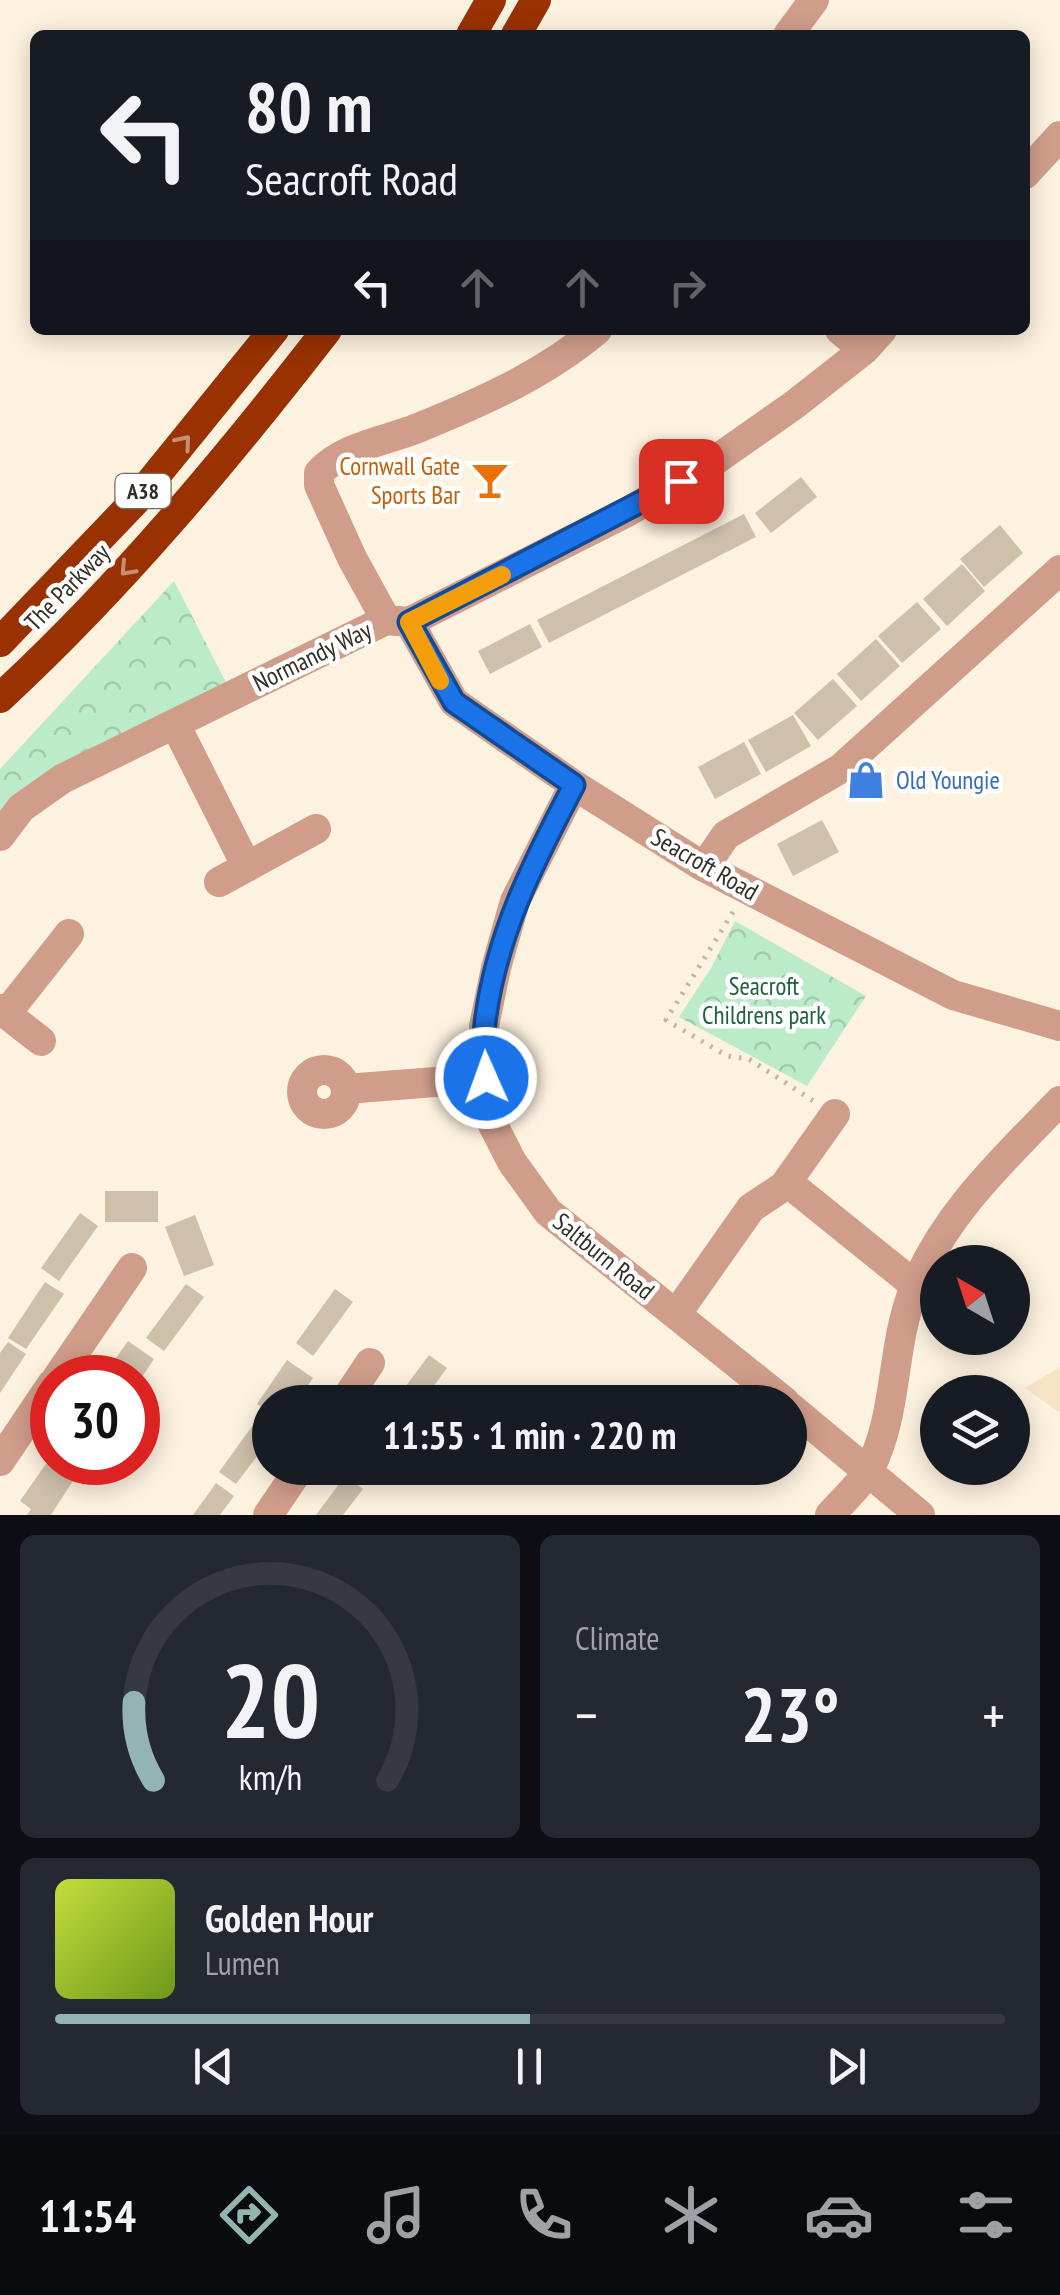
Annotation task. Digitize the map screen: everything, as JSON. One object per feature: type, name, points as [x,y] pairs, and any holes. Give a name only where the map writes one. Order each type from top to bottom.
[{"type":"highway","points":[[475,30],[491,0]]},
{"type":"highway","points":[[519,30],[536,0]]},
{"type":"highway","name":"The Parkway","points":[[0,642],[136,500],[270,335]]},
{"type":"highway","name":"The Parkway","points":[[0,698],[193,498],[323,335]]},
{"type":"street","points":[[792,30],[814,0]]},
{"type":"street","points":[[1030,169],[1060,136]]},
{"type":"street","name":"Seacroft Road","points":[[591,335],[492,397],[327,464],[319,472],[319,485],[352,558],[454,702],[574,785],[704,867],[953,995],[1060,1026]]},
{"type":"street","name":"Normandy Way","points":[[0,836],[21,808],[62,779],[629,511],[706,466],[873,340]]},
{"type":"street","points":[[704,867],[726,834],[840,769],[1060,570]]},
{"type":"street","points":[[175,724],[247,867]]},
{"type":"street","name":"Saltburn Road","points":[[574,785],[515,901],[496,968],[484,1026],[490,1119],[512,1162],[548,1212],[765,1385]]},
{"type":"street","points":[[219,882],[316,830]]},
{"type":"street","points":[[41,1042],[3,1011],[69,934]]},
{"type":"street","points":[[346,1089],[486,1078]]},
{"type":"street","points":[[830,1515],[869,1472],[882,1436],[896,1356],[916,1286],[939,1237],[982,1180],[1060,1103]]},
{"type":"street","points":[[677,1313],[751,1208],[787,1182],[835,1114]]},
{"type":"street","points":[[787,1182],[916,1286]]},
{"type":"street","points":[[73,1355],[132,1268]]},
{"type":"street","points":[[355,1385],[370,1362]]},
{"type":"street","points":[[0,1461],[30,1417]]},
{"type":"street","name":"Saltburn Road","points":[[807,1420],[920,1515]]},
{"type":"street","points":[[268,1515],[288,1485]]},
{"type":"path","points":[[747,890],[666,1020],[727,1056],[749,1059],[835,1114]]},
{"type":"shaded area","points":[[1060,1367],[1060,1413],[1030,1392],[1030,1385]]},
{"type":"green space","points":[[174,581],[233,696],[62,779],[0,836],[0,769]]},
{"type":"green space","name":"Seacroft Childrens park","points":[[735,921],[866,996],[807,1086],[679,1017]]},
{"type":"building","points":[[801,477],[817,497],[771,533],[755,513]]},
{"type":"building","points":[[744,514],[756,537],[549,643],[537,620]]},
{"type":"building","points":[[1000,525],[1023,553],[984,587],[960,559]]},
{"type":"building","points":[[962,564],[985,591],[947,626],[923,599]]},
{"type":"building","points":[[917,602],[941,629],[902,663],[878,636]]},
{"type":"building","points":[[530,624],[542,647],[490,674],[478,651]]},
{"type":"building","points":[[876,639],[900,666],[861,701],[837,674]]},
{"type":"building","points":[[833,679],[857,706],[818,740],[794,713]]},
{"type":"building","points":[[793,715],[811,746],[766,772],[748,740]]},
{"type":"building","points":[[744,742],[761,774],[715,799],[698,767]]},
{"type":"building","points":[[822,820],[839,852],[793,876],[777,844]]},
{"type":"building","points":[[105,1191],[158,1191],[158,1222],[105,1222]]},
{"type":"building","points":[[80,1213],[98,1226],[59,1281],[41,1268]]},
{"type":"building","points":[[195,1215],[214,1265],[184,1276],[165,1227]]},
{"type":"building","points":[[45,1282],[64,1294],[26,1349],[8,1338]]},
{"type":"building","points":[[186,1284],[204,1297],[164,1351],[146,1338]]},
{"type":"building","points":[[335,1289],[353,1302],[313,1356],[296,1343]]},
{"type":"building","points":[[128,1341],[148,1355],[118,1355]]},
{"type":"building","points":[[8,1342],[26,1354],[0,1393],[0,1353]]},
{"type":"building","points":[[429,1355],[447,1368],[434,1385],[407,1385]]},
{"type":"building","points":[[287,1360],[313,1378],[308,1385],[270,1385]]},
{"type":"building","points":[[252,1426],[252,1463],[236,1484],[219,1472]]},
{"type":"building","points":[[216,1483],[234,1496],[220,1515],[193,1515]]},
{"type":"building","points":[[31,1485],[70,1485],[51,1515],[27,1515],[31,1509],[20,1501]]},
{"type":"building","points":[[338,1485],[357,1485],[363,1489],[343,1515],[316,1515]]},
{"type":"slow traffic","points":[[440,681],[409,622],[502,575]]},
{"type":"place","name":"Cornwall Gate Sports Bar","points":[[490,480]]},
{"type":"place","name":"Old Youngie","points":[[866,780]]},
{"type":"route","points":[[486,1078],[484,1026],[515,901],[574,785],[454,702],[409,622],[681,481]]}]
